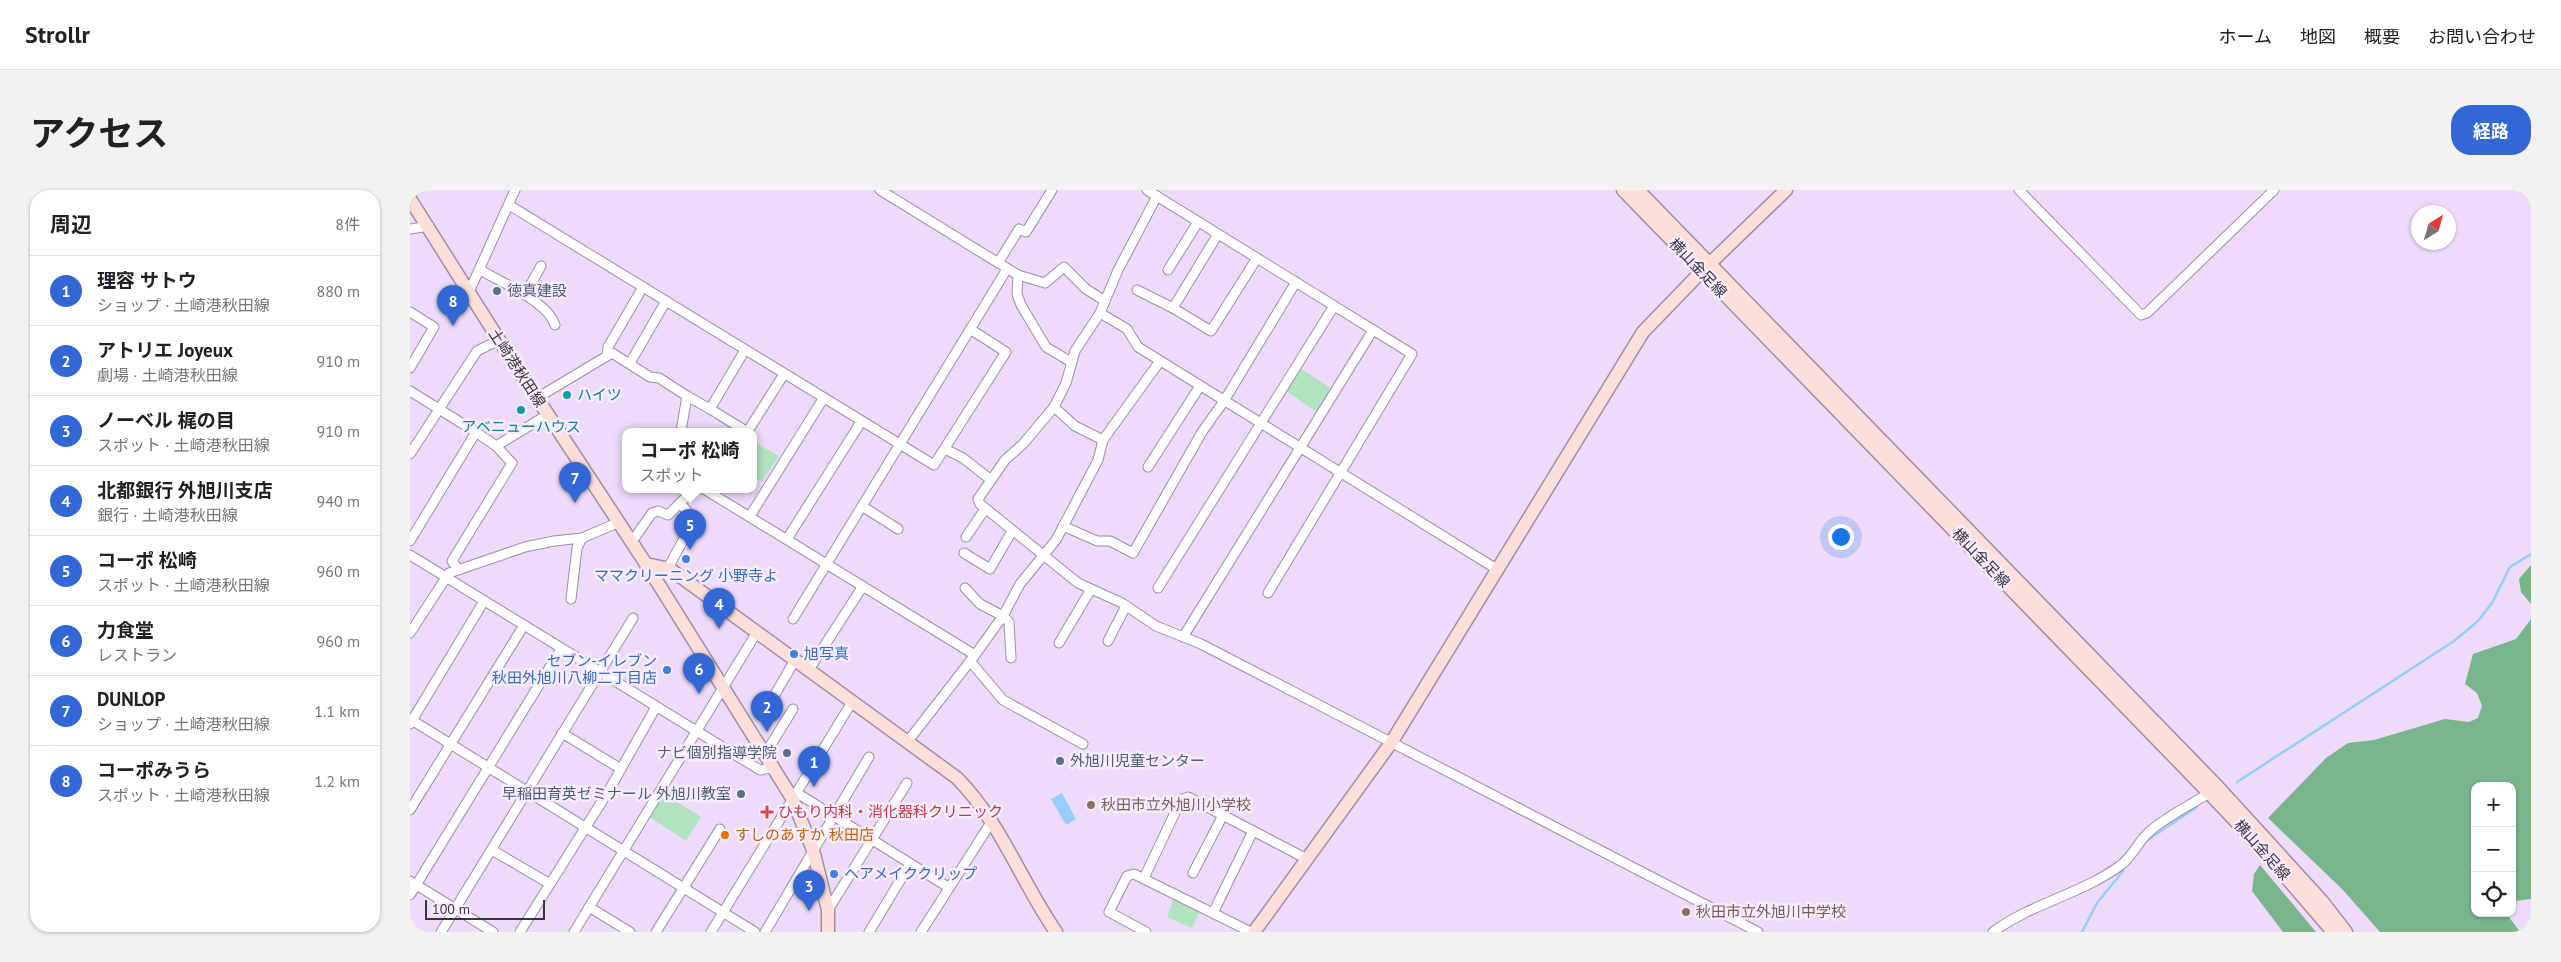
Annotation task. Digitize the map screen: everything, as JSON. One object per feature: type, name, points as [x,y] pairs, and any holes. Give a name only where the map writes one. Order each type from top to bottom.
[{"type":"street","points":[[469,292],[515,190]]},
{"type":"street","points":[[880,190],[1018,275],[1045,283],[1064,267],[1086,289],[1104,301]]},
{"type":"street","points":[[998,262],[1019,228],[1026,232],[1052,190]]},
{"type":"street","points":[[1147,190],[1412,354],[1268,593]]},
{"type":"street","name":"横山金足線","points":[[1623,190],[1706,267],[2218,787],[2296,872],[2346,932]]},
{"type":"street","name":"横山金足線","points":[[1638,190],[1706,267],[2261,848],[2333,932]]},
{"type":"street","points":[[1146,932],[1109,912],[1127,876],[1134,874],[1253,932],[1391,743],[1643,332],[1706,267],[1786,190]]},
{"type":"street","points":[[2019,190],[2141,315],[2147,313],[2274,190]]},
{"type":"street","points":[[1157,196],[1104,301],[1100,313],[1080,342],[1071,362],[1066,383],[1054,408],[1023,444],[1005,460],[978,499],[980,504],[1043,557],[1078,583],[1126,606],[1156,626],[1183,637],[1758,932]]},
{"type":"street","name":"土崎港秋田線","points":[[410,199],[547,415],[646,564],[765,754],[794,795],[813,850],[828,910],[828,932]]},
{"type":"street","points":[[509,205],[823,399],[934,465],[1006,352],[970,329]]},
{"type":"street","points":[[1168,270],[1198,222]]},
{"type":"street","points":[[410,229],[428,226]]},
{"type":"street","points":[[1173,308],[1218,234]]},
{"type":"street","points":[[1137,290],[1173,308],[1211,332],[1257,258]]},
{"type":"street","points":[[524,295],[541,266]]},
{"type":"street","points":[[793,619],[1007,268]]},
{"type":"street","points":[[480,270],[524,295],[553,316],[556,325]]},
{"type":"street","points":[[1018,275],[1017,294],[1020,305],[1046,348],[1071,362]]},
{"type":"street","points":[[1063,526],[1097,541],[1110,541],[1133,553],[1202,432],[1224,401],[1296,282]]},
{"type":"street","points":[[607,354],[608,347],[643,287]]},
{"type":"street","points":[[630,363],[666,302]]},
{"type":"street","points":[[1158,588],[1334,306]]},
{"type":"street","points":[[410,312],[434,327],[410,368]]},
{"type":"street","points":[[1100,313],[1127,329],[1138,347],[1498,570]]},
{"type":"street","points":[[1183,637],[1373,330]]},
{"type":"street","points":[[410,454],[477,351],[499,340]]},
{"type":"street","points":[[710,409],[745,350]]},
{"type":"street","points":[[537,398],[585,370],[607,354],[612,353],[650,377],[658,378],[742,428]]},
{"type":"street","points":[[908,741],[1003,616],[1020,584],[1043,557],[1063,526],[1098,460],[1103,440],[1160,361]]},
{"type":"street","points":[[749,428],[784,374]]},
{"type":"street","points":[[1148,467],[1200,386]]},
{"type":"street","points":[[410,391],[476,432],[496,446],[512,462],[452,561],[459,570]]},
{"type":"street","points":[[682,428],[687,396]]},
{"type":"street","points":[[750,516],[823,399]]},
{"type":"street","points":[[1054,408],[1075,426],[1103,440]]},
{"type":"street","points":[[496,446],[547,415]]},
{"type":"street","points":[[787,539],[861,422]]},
{"type":"street","points":[[410,541],[476,432]]},
{"type":"street","points":[[945,448],[963,458],[991,480]]},
{"type":"street","points":[[631,543],[652,513],[658,511],[668,515],[690,493]]},
{"type":"street","points":[[714,493],[863,586],[972,658],[1003,700],[1083,744]]},
{"type":"street","points":[[668,568],[694,520],[680,504]]},
{"type":"street","points":[[862,506],[898,529]]},
{"type":"street","points":[[966,537],[985,509]]},
{"type":"street","points":[[410,633],[445,577],[459,570],[525,548],[554,541],[582,538],[617,523]]},
{"type":"street","points":[[964,553],[990,569],[1012,531]]},
{"type":"street","points":[[571,599],[577,548],[582,538]]},
{"type":"street","points":[[410,555],[695,732],[760,770],[774,767]]},
{"type":"street","points":[[646,564],[668,568],[957,778],[978,799],[1056,932]]},
{"type":"street","points":[[808,671],[863,586]]},
{"type":"street","points":[[965,588],[980,604],[1003,616],[1009,622],[1011,658]]},
{"type":"street","points":[[1059,643],[1091,589]]},
{"type":"street","points":[[484,601],[411,721],[755,932]]},
{"type":"street","points":[[1108,641],[1126,606]]},
{"type":"street","points":[[440,932],[528,792],[633,618]]},
{"type":"street","points":[[410,810],[524,625]]},
{"type":"street","points":[[574,932],[757,632]]},
{"type":"street","points":[[410,895],[413,883],[490,768],[561,648]]},
{"type":"street","points":[[774,696],[795,660]]},
{"type":"street","points":[[711,932],[852,702]]},
{"type":"street","points":[[520,932],[621,769],[656,707]]},
{"type":"street","points":[[765,754],[793,710]]},
{"type":"street","points":[[562,733],[621,769]]},
{"type":"street","points":[[765,932],[869,757]]},
{"type":"street","points":[[828,910],[907,783]]},
{"type":"street","points":[[1993,932],[2022,913],[2073,892],[2123,864],[2136,844],[2150,831],[2209,793]]},
{"type":"street","points":[[794,795],[833,816],[872,842],[948,887]]},
{"type":"street","points":[[1144,878],[1181,800],[1188,797],[1307,859]]},
{"type":"street","points":[[1193,873],[1223,815]]},
{"type":"street","points":[[921,932],[948,887],[992,821]]},
{"type":"street","points":[[656,932],[720,829]]},
{"type":"street","points":[[1213,912],[1253,831]]},
{"type":"street","points":[[492,850],[550,884]]},
{"type":"street","points":[[868,932],[910,864]]},
{"type":"street","points":[[413,883],[492,932]]},
{"type":"street","points":[[590,906],[630,932]]},
{"type":"green space","points":[[1300,368],[1332,389],[1318,413],[1286,391]]},
{"type":"green space","points":[[757,444],[779,456],[762,482],[757,479]]},
{"type":"green space","points":[[2531,565],[2531,604],[2521,592],[2519,579]]},
{"type":"green space","points":[[2531,619],[2531,899],[2516,901],[2516,782],[2471,782],[2471,917],[2509,917],[2520,932],[2380,932],[2343,890],[2268,818],[2326,758],[2348,743],[2374,740],[2445,719],[2469,722],[2478,718],[2482,706],[2477,693],[2465,684],[2473,654],[2516,639]]},
{"type":"green space","points":[[663,793],[701,817],[686,841],[648,816]]},
{"type":"green space","points":[[2260,865],[2316,932],[2283,932],[2252,891],[2254,874]]},
{"type":"green space","points":[[1174,898],[1200,911],[1192,928],[1167,917]]},
{"type":"water","points":[[1062,793],[1076,819],[1066,825],[1051,799]]},
{"type":"waterway","points":[[2237,782],[2454,641],[2478,621],[2492,603],[2510,567],[2531,554]]},
{"type":"waterway","points":[[2146,841],[2197,807]]},
{"type":"waterway","points":[[2082,932],[2097,903],[2123,871]]},
{"type":"place","name":"徳真建設","points":[[497,291]]},
{"type":"place","name":"コーポみうら","points":[[453,326]]},
{"type":"place","name":"ハイツ","points":[[567,395]]},
{"type":"place","name":"アベニューハウス","points":[[521,410]]},
{"type":"place","name":"DUNLOP","points":[[575,503]]},
{"type":"place","name":"コーポ 松崎","points":[[690,550]]},
{"type":"place","name":"ママクリーニング 小野寺よ","points":[[686,559]]},
{"type":"place","name":"北都銀行 外旭川支店","points":[[719,629]]},
{"type":"place","name":"旭写真","points":[[794,654]]},
{"type":"place","name":"セブン-イレブン 秋田外旭川八柳二丁目店","points":[[667,670]]},
{"type":"place","name":"力食堂","points":[[699,694]]},
{"type":"place","name":"アトリエ Joyeux","points":[[767,732]]},
{"type":"place","name":"ナビ個別指導学院","points":[[787,753]]},
{"type":"place","name":"外旭川児童センター","points":[[1060,761]]},
{"type":"place","name":"理容 サトウ","points":[[814,787]]},
{"type":"place","name":"早稲田育英ゼミナール 外旭川教室","points":[[741,794]]},
{"type":"place","name":"秋田市立外旭川小学校","points":[[1091,805]]},
{"type":"place","name":"ひもり内科・消化器科クリニック","points":[[767,812]]},
{"type":"place","name":"すしのあすか 秋田店","points":[[725,835]]},
{"type":"place","name":"ヘアメイククリップ","points":[[834,874]]},
{"type":"place","name":"ノーベル 梶の目","points":[[809,911]]},
{"type":"place","name":"秋田市立外旭川中学校","points":[[1686,912]]}]
